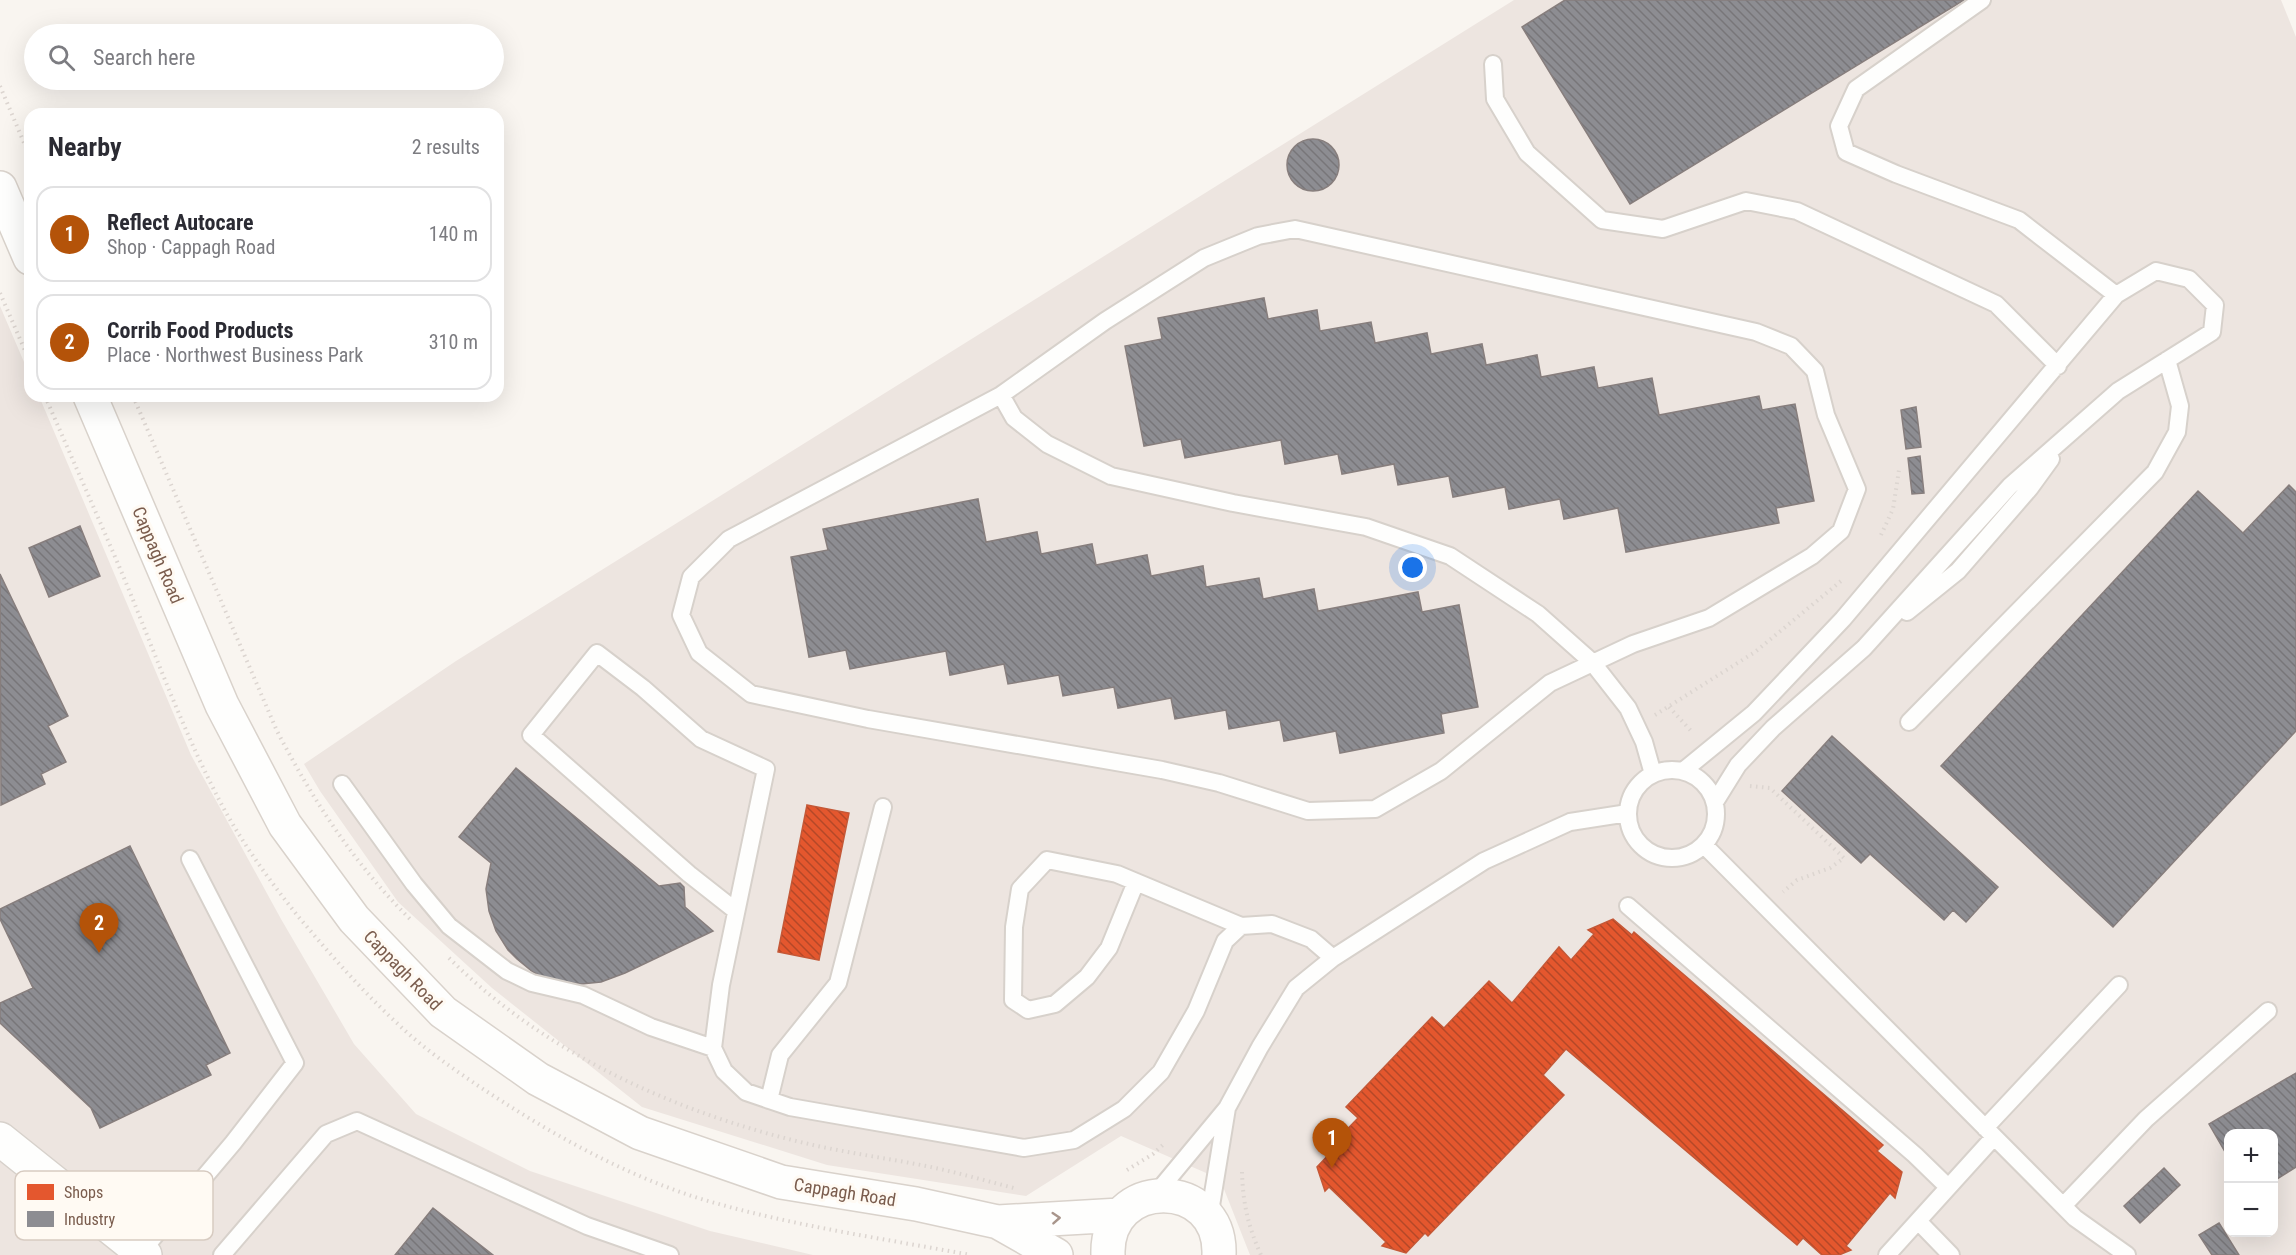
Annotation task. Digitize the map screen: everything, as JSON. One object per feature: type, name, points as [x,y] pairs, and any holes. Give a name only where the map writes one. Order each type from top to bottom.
[{"type":"street","points":[[0,188],[24,244]]},
{"type":"street","name":"Cappagh Road","points":[[93,402],[222,705],[285,825],[354,919],[443,1012],[538,1079],[640,1133],[781,1182],[916,1204],[998,1222],[1120,1215],[1133,1204],[1154,1196]]},
{"type":"street","points":[[0,1139],[40,1171]]},
{"type":"street","points":[[1154,1196],[1164,1194],[1180,1197],[1196,1205],[1209,1218],[1217,1234],[1219,1255]]},
{"type":"street","points":[[1108,1255],[1112,1229],[1120,1215]]},
{"type":"street","name":"Cappagh Road","points":[[998,1222],[1056,1255]]},
{"type":"street","points":[[126,1240],[143,1254]]},
{"type":"lane","points":[[1982,0],[1856,89],[1839,126],[1846,153],[2019,220],[2116,295]]},
{"type":"lane","points":[[1493,63],[1495,99],[1527,153],[1602,220],[1663,229],[1746,201],[1797,211],[1996,304],[2058,366]]},
{"type":"lane","points":[[1295,229],[1756,332],[1791,345],[1815,371],[1826,415],[1857,489],[1841,531],[1812,555],[1708,618],[1633,644],[1592,662],[1550,683],[1441,771],[1375,809],[1308,812],[1219,783],[1162,770],[868,719],[751,694],[699,653],[681,615],[691,577],[729,538],[1001,395],[1105,321],[1204,258],[1258,236],[1295,229]]},
{"type":"lane","points":[[1683,771],[1754,713],[1843,619],[2116,295],[2156,271],[2189,279],[2215,305],[2212,332],[2118,391],[2069,434],[2030,488],[1958,570],[1773,728],[1738,765],[1715,802]]},
{"type":"lane","points":[[1909,722],[2155,472],[2176,432],[2180,406],[2167,360]]},
{"type":"lane","points":[[1001,395],[1014,418],[1047,444],[1111,476],[1233,503],[1366,527],[1450,556],[1538,614],[1592,662],[1628,708],[1644,742],[1653,774]]},
{"type":"lane","points":[[736,911],[689,874],[531,735],[597,653],[643,688],[701,739],[766,769],[721,985],[713,1048],[724,1071],[746,1092],[801,1110],[1024,1148],[1074,1140],[1124,1109],[1161,1072],[1196,1011],[1226,940],[1241,926]]},
{"type":"lane","points":[[1668,770],[1683,771],[1697,777],[1708,788],[1715,802],[1717,817],[1713,832],[1704,845],[1692,854],[1677,858],[1662,857],[1648,852],[1637,842],[1630,828],[1629,801],[1643,780],[1653,774],[1668,770]]},
{"type":"lane","points":[[342,784],[414,884],[449,926],[507,971],[532,983],[583,995],[651,1027],[713,1048]]},
{"type":"lane","points":[[769,1100],[780,1055],[838,983],[883,807]]},
{"type":"lane","points":[[1154,1196],[1227,1108],[1296,988],[1333,958],[1484,861],[1570,822],[1628,813]]},
{"type":"lane","points":[[1704,845],[2075,1218],[2127,1255]]},
{"type":"lane","points":[[190,859],[296,1063],[210,1171]]},
{"type":"lane","points":[[1136,882],[1109,948],[1087,977],[1055,1004],[1028,1010],[1013,1000],[1014,927],[1020,889],[1047,860],[1117,874],[1241,926],[1272,924],[1311,939],[1333,958]]},
{"type":"lane","points":[[1628,906],[1915,1155],[1948,1187]]},
{"type":"lane","points":[[1887,1255],[1948,1187],[1989,1132],[2119,985]]},
{"type":"lane","points":[[2063,1206],[2146,1119],[2268,1011]]},
{"type":"lane","points":[[1209,1218],[1227,1108]]},
{"type":"lane","points":[[222,1255],[326,1134],[357,1121],[587,1226],[670,1255]]},
{"type":"lane","points":[[1918,1221],[1951,1255]]},
{"type":"lane","points":[[143,1254],[154,1240]]},
{"type":"path","points":[[0,86],[24,143]]},
{"type":"path","points":[[0,293],[24,348]]},
{"type":"path","points":[[48,402],[128,588],[187,736],[225,810],[261,870],[352,978],[400,1027],[451,1068],[513,1109],[566,1141],[632,1172],[697,1197],[786,1221],[971,1255]]},
{"type":"path","points":[[136,402],[277,731],[323,814],[353,856],[415,925]]},
{"type":"path","points":[[1878,541],[1893,509],[1899,470]]},
{"type":"path","points":[[1637,727],[1755,652],[1844,579]]},
{"type":"path","points":[[1766,907],[1797,880],[1830,868],[1844,858]]},
{"type":"path","points":[[447,957],[471,980],[540,1031],[603,1068],[697,1111],[814,1145],[924,1165],[1016,1189]]},
{"type":"path","points":[[1120,1173],[1154,1154],[1167,1141]]},
{"type":"path","points":[[1242,1171],[1243,1197],[1248,1225],[1261,1255]]},
{"type":"shaded area","points":[[1514,0],[2281,0],[2296,37],[2296,1255],[1250,1255],[1220,1179],[1121,1136],[1026,1196],[827,1165],[642,1107],[492,988],[398,902],[320,791],[304,764],[456,661]]},
{"type":"shaded area","points":[[0,306],[24,362],[24,402],[42,402],[191,755],[281,919],[354,1044],[416,1114],[530,1171],[710,1231],[813,1255],[0,1255]]},
{"type":"building: Shops","points":[[807,805],[849,813],[819,960],[778,952]]},
{"type":"building: Shops","points":[[1613,919],[1632,935],[1634,932],[1883,1145],[1877,1151],[1902,1172],[1895,1198],[1890,1193],[1846,1246],[1851,1250],[1839,1255],[1822,1255],[1803,1238],[1797,1245],[1566,1049],[1543,1075],[1564,1095],[1428,1236],[1425,1233],[1406,1253],[1382,1246],[1386,1242],[1329,1187],[1325,1191],[1317,1167],[1335,1148],[1332,1145],[1358,1118],[1346,1107],[1432,1017],[1444,1028],[1489,981],[1512,1003],[1559,947],[1571,960],[1594,934],[1588,930]]},
{"type":"building: Industry","points":[[1565,0],[1964,0],[1630,204],[1522,27]]},
{"type":"building: Industry","points":[[1313,139],[1323,141],[1331,147],[1337,155],[1339,165],[1337,175],[1331,183],[1323,189],[1313,191],[1303,189],[1295,183],[1289,175],[1287,165],[1289,155],[1295,147],[1303,141]]},
{"type":"building: Industry","points":[[1264,298],[1268,319],[1317,310],[1320,331],[1371,322],[1375,343],[1427,333],[1431,354],[1482,344],[1486,365],[1537,355],[1541,377],[1594,367],[1598,388],[1652,378],[1659,415],[1759,396],[1762,410],[1795,404],[1814,501],[1776,508],[1779,523],[1626,552],[1618,508],[1564,519],[1560,499],[1509,509],[1505,487],[1453,497],[1449,476],[1398,485],[1394,464],[1342,474],[1338,454],[1285,464],[1281,440],[1185,458],[1181,439],[1144,446],[1125,346],[1162,339],[1158,318]]},
{"type":"building: Industry","points":[[1916,407],[1921,447],[1906,449],[1901,410]]},
{"type":"building: Industry","points":[[1920,456],[1924,493],[1912,494],[1908,458]]},
{"type":"building: Industry","points":[[2289,485],[2296,492],[2296,731],[2113,927],[1941,766],[2198,491],[2243,533]]},
{"type":"building: Industry","points":[[978,499],[986,542],[1037,532],[1041,554],[1092,544],[1096,565],[1147,555],[1151,576],[1203,566],[1206,587],[1259,578],[1263,599],[1314,589],[1318,611],[1418,592],[1422,612],[1459,605],[1478,707],[1441,714],[1444,733],[1340,753],[1336,731],[1284,741],[1280,720],[1229,729],[1226,710],[1175,719],[1171,698],[1118,708],[1114,687],[1063,696],[1059,675],[1008,684],[1004,664],[950,675],[946,651],[850,669],[846,650],[809,657],[791,557],[828,550],[823,529]]},
{"type":"building: Industry","points":[[80,526],[100,576],[49,597],[29,548]]},
{"type":"building: Industry","points":[[0,574],[68,716],[48,726],[66,762],[41,774],[45,784],[1,805]]},
{"type":"building: Industry","points":[[1832,736],[1998,887],[1966,922],[1953,910],[1944,920],[1870,854],[1861,863],[1782,791]]},
{"type":"building: Industry","points":[[516,768],[659,886],[680,883],[684,887],[685,907],[713,931],[601,982],[581,984],[546,979],[517,959],[508,950],[496,931],[489,911],[486,889],[491,863],[459,837]]},
{"type":"building: Industry","points":[[130,846],[230,1053],[206,1065],[211,1075],[100,1128],[91,1108],[0,1023],[0,1003],[33,988],[0,919],[0,909]]},
{"type":"building: Industry","points":[[2296,1073],[2296,1167],[2278,1178],[2278,1129],[2224,1129],[2224,1150],[2209,1124]]},
{"type":"building: Industry","points":[[2164,1168],[2180,1185],[2140,1223],[2124,1206]]},
{"type":"building: Industry","points":[[433,1208],[493,1255],[395,1255]]},
{"type":"building: Industry","points":[[2219,1223],[2224,1231],[2224,1237],[2228,1237],[2239,1255],[2212,1255],[2199,1235]]},
{"type":"place","name":"Corrib Food Products","points":[[99,953]]},
{"type":"place","name":"Reflect Autocare","points":[[1332,1168]]}]
